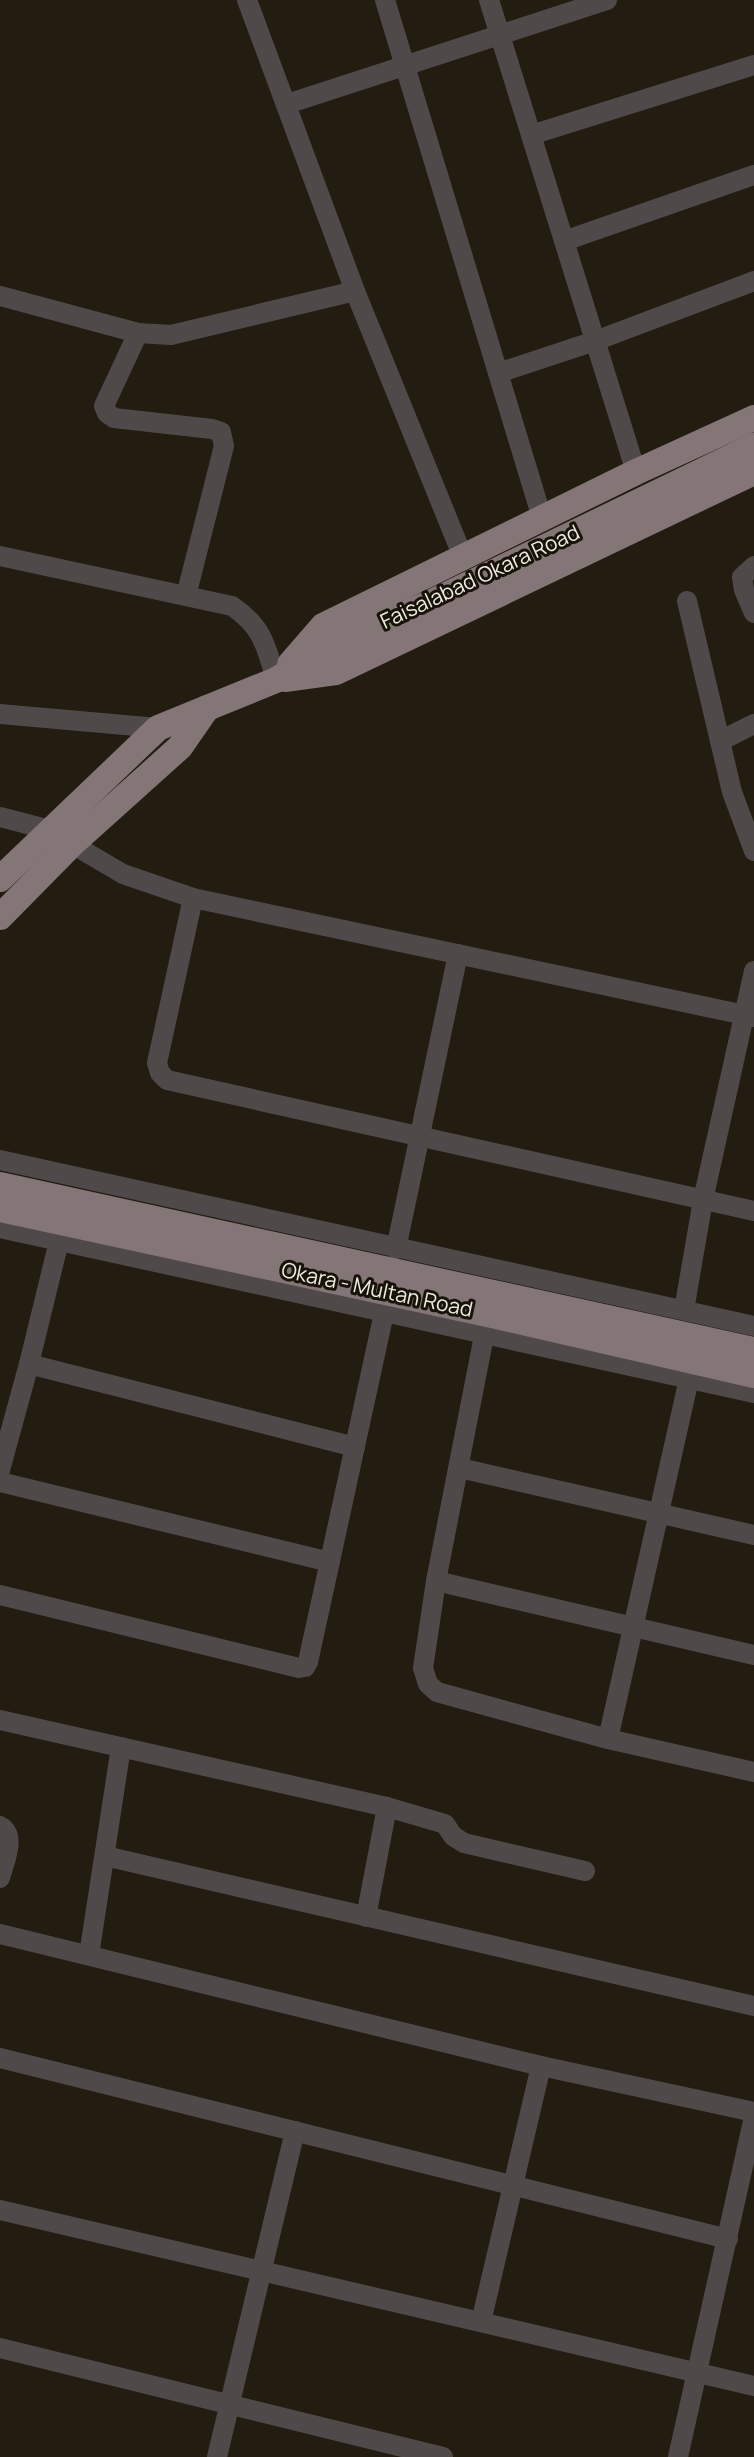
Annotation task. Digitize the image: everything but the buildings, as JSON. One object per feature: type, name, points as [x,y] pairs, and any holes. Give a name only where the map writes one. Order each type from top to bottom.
[{"type":"main road","points":[[276,680],[322,626],[636,472],[754,418]]},
{"type":"main road","name":"Faisalabad Okara Road","points":[[0,879],[158,728],[276,680],[334,645],[436,600],[754,446]]},
{"type":"main road","points":[[276,680],[336,672],[754,472]]},
{"type":"main road","points":[[0,917],[72,843],[180,747],[207,708]]},
{"type":"main road","name":"Okara - Multan Road","points":[[0,1185],[754,1350]]},
{"type":"main road","name":"Okara - Multan Road","points":[[0,1209],[492,1315],[754,1375]]},
{"type":"street","points":[[247,0],[355,291],[463,557]]},
{"type":"street","points":[[385,0],[542,518]]},
{"type":"street","points":[[489,0],[636,472]]},
{"type":"street","points":[[287,104],[607,0]]},
{"type":"street","points":[[531,135],[754,65]]},
{"type":"street","points":[[564,241],[754,175]]},
{"type":"street","points":[[498,373],[595,341],[754,281]]},
{"type":"street","points":[[0,296],[138,333],[171,335],[355,291]]},
{"type":"street","points":[[138,333],[104,406],[107,413],[114,418],[212,429],[221,432],[224,446],[186,596]]},
{"type":"street","points":[[0,556],[232,606],[251,619],[264,640],[276,680]]},
{"type":"street","points":[[754,566],[742,577],[744,590],[754,613]]},
{"type":"street","points":[[687,601],[732,792],[754,851]]},
{"type":"street","points":[[0,714],[158,728]]},
{"type":"street","points":[[720,741],[754,724]]},
{"type":"street","points":[[0,817],[50,830]]},
{"type":"street","points":[[72,843],[123,874],[193,898],[748,1016]]},
{"type":"street","points":[[193,898],[157,1063],[160,1073],[167,1080],[754,1211]]},
{"type":"street","points":[[396,1249],[458,954]]},
{"type":"street","points":[[684,1311],[703,1200],[748,1016],[754,971]]},
{"type":"street","points":[[0,1160],[754,1326]]},
{"type":"street","points":[[0,1228],[484,1336],[754,1393]]},
{"type":"street","points":[[0,1470],[59,1241]]},
{"type":"street","points":[[0,1595],[299,1668],[304,1667],[308,1662],[384,1313]]},
{"type":"street","points":[[484,1336],[436,1581],[423,1668],[428,1684],[437,1692],[608,1739],[754,1772]]},
{"type":"street","points":[[28,1364],[355,1447]]},
{"type":"street","points":[[608,1739],[689,1379]]},
{"type":"street","points":[[460,1467],[754,1535]]},
{"type":"street","points":[[0,1482],[330,1562]]},
{"type":"street","points":[[436,1581],[754,1655]]},
{"type":"street","points":[[0,1719],[387,1807],[445,1824],[464,1843],[585,1871]]},
{"type":"street","points":[[89,1955],[121,1747]]},
{"type":"street","points":[[366,1917],[387,1807]]},
{"type":"street","points":[[0,1826],[6,1829],[10,1837],[0,1878]]},
{"type":"street","points":[[105,1856],[754,2007]]},
{"type":"street","points":[[0,1934],[541,2066],[754,2112]]},
{"type":"street","points":[[0,2058],[728,2239]]},
{"type":"street","points":[[481,2322],[541,2066]]},
{"type":"street","points":[[678,2457],[754,2117]]},
{"type":"street","points":[[218,2457],[295,2131]]},
{"type":"street","points":[[0,2210],[754,2386]]},
{"type":"street","points":[[0,2348],[443,2457]]}]
